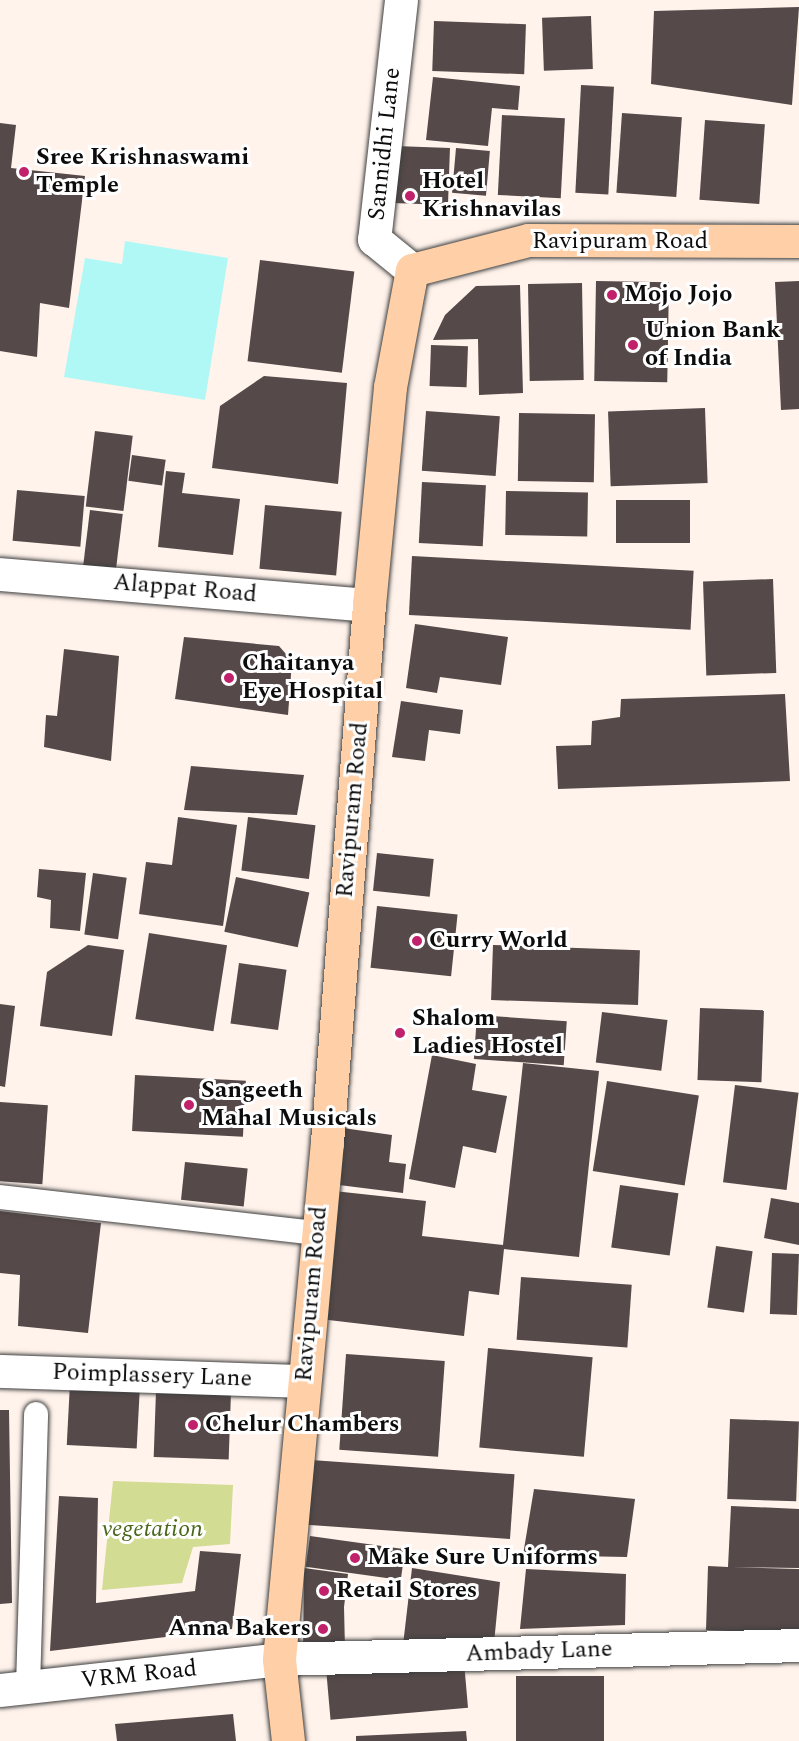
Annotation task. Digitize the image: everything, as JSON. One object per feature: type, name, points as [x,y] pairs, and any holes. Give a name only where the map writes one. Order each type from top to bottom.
[{"type":"main road","name":"Ravipuram Road","points":[[288,1741],[279,1659],[318,1233],[369,605],[390,387],[412,270],[528,240],[799,241]]},
{"type":"street","name":"Sannidhi Lane","points":[[401,0],[374,239],[412,270]]},
{"type":"street","name":"Alappat Road","points":[[0,574],[369,605]]},
{"type":"street","name":"Poimplassery Lane","points":[[0,1371],[304,1381]]},
{"type":"street","name":"Ambady Lane","points":[[279,1659],[799,1645]]},
{"type":"street","name":"VRM Road","points":[[14,1688],[279,1659]]},
{"type":"lane","points":[[0,1197],[318,1233]]},
{"type":"lane","points":[[14,1688],[36,1414]]},
{"type":"green space","name":"vegetation","points":[[113,1481],[233,1485],[230,1544],[193,1547],[182,1583],[102,1590]]},
{"type":"water","points":[[125,241],[228,258],[205,400],[64,377],[85,258],[122,264]]},
{"type":"building","points":[[799,7],[792,105],[651,84],[654,11]]},
{"type":"building","points":[[591,16],[593,69],[544,71],[542,18]]},
{"type":"building","points":[[434,21],[526,24],[524,74],[432,71]]},
{"type":"building","points":[[433,77],[520,86],[518,110],[492,108],[488,146],[426,140]]},
{"type":"building","points":[[581,85],[614,87],[608,195],[575,193]]},
{"type":"building","points":[[622,113],[682,117],[676,197],[616,193]]},
{"type":"building","points":[[502,115],[565,118],[561,198],[498,195]]},
{"type":"building","points":[[705,120],[765,124],[759,204],[699,200]]},
{"type":"building","points":[[0,123],[16,125],[11,168],[85,176],[69,308],[40,303],[37,357],[0,351]]},
{"type":"building","points":[[395,146],[450,148],[448,205],[393,203]]},
{"type":"building","points":[[456,148],[490,151],[486,196],[452,193]]},
{"type":"building","points":[[260,260],[354,272],[342,373],[248,361]]},
{"type":"building","points":[[596,281],[669,282],[667,382],[594,381]]},
{"type":"building","points":[[799,281],[799,409],[781,410],[775,282]]},
{"type":"building","points":[[582,283],[584,380],[530,381],[528,284]]},
{"type":"building","points":[[520,285],[523,393],[479,395],[478,339],[433,340],[445,315],[476,286]]},
{"type":"building","points":[[431,345],[468,346],[467,387],[430,386]]},
{"type":"building","points":[[264,376],[347,383],[338,484],[212,468],[220,406]]},
{"type":"building","points":[[705,408],[708,483],[611,486],[608,411]]},
{"type":"building","points":[[426,411],[500,416],[496,476],[422,471]]},
{"type":"building","points":[[519,413],[595,414],[594,482],[518,481]]},
{"type":"building","points":[[95,431],[133,436],[123,511],[86,506]]},
{"type":"building","points":[[132,455],[166,460],[162,485],[128,481]]},
{"type":"building","points":[[166,471],[185,473],[182,493],[240,499],[233,555],[158,547]]},
{"type":"building","points":[[422,482],[486,485],[483,546],[419,543]]},
{"type":"building","points":[[17,490],[85,496],[80,547],[13,541]]},
{"type":"building","points":[[506,491],[588,492],[587,536],[505,535]]},
{"type":"building","points":[[616,500],[690,500],[690,543],[616,543]]},
{"type":"building","points":[[265,505],[342,512],[336,575],[259,569]]},
{"type":"building","points":[[90,510],[123,514],[115,574],[83,570]]},
{"type":"building","points":[[412,556],[694,571],[691,630],[409,615]]},
{"type":"building","points":[[773,579],[776,673],[706,675],[703,581]]},
{"type":"building","points":[[415,624],[508,637],[501,685],[440,677],[437,693],[406,688]]},
{"type":"building","points":[[184,637],[279,646],[292,661],[288,715],[175,699]]},
{"type":"building","points":[[64,649],[119,656],[111,761],[44,747],[46,715],[57,716]]},
{"type":"building","points":[[785,694],[790,781],[558,789],[556,746],[591,745],[592,721],[620,717],[621,699]]},
{"type":"building","points":[[401,701],[463,710],[460,734],[429,730],[425,761],[392,757]]},
{"type":"building","points":[[191,766],[304,775],[297,815],[184,810]]},
{"type":"building","points":[[178,817],[237,825],[223,926],[139,914],[146,862],[172,865]]},
{"type":"building","points":[[248,817],[315,825],[309,879],[241,871]]},
{"type":"building","points":[[377,853],[434,859],[430,897],[373,891]]},
{"type":"building","points":[[39,869],[86,873],[80,931],[50,928],[51,900],[37,897]]},
{"type":"building","points":[[93,873],[127,878],[118,939],[84,934]]},
{"type":"building","points":[[236,877],[309,893],[298,947],[224,932]]},
{"type":"building","points":[[377,906],[458,914],[451,976],[371,968]]},
{"type":"building","points":[[149,933],[227,945],[213,1031],[135,1019]]},
{"type":"building","points":[[88,945],[124,950],[112,1036],[40,1026],[47,972]]},
{"type":"building","points":[[493,945],[640,950],[638,1005],[491,1000]]},
{"type":"building","points":[[239,963],[287,970],[278,1030],[231,1023]]},
{"type":"building","points":[[0,1004],[15,1006],[5,1087],[0,1086]]},
{"type":"building","points":[[700,1008],[764,1010],[761,1082],[697,1080]]},
{"type":"building","points":[[602,1012],[668,1020],[661,1071],[596,1063]]},
{"type":"building","points":[[477,1015],[567,1021],[564,1065],[474,1059]]},
{"type":"building","points":[[432,1055],[476,1064],[472,1090],[507,1096],[496,1153],[463,1146],[455,1188],[409,1179]]},
{"type":"building","points":[[523,1063],[599,1071],[579,1257],[504,1249],[499,1295],[469,1291],[464,1336],[320,1319],[334,1191],[426,1201],[422,1236],[503,1245]]},
{"type":"building","name":"Sangeeth Mahal Musicals","points":[[135,1075],[246,1081],[243,1137],[132,1131]]},
{"type":"building","points":[[607,1081],[699,1096],[685,1185],[593,1171]]},
{"type":"building","points":[[735,1085],[799,1093],[787,1190],[723,1182]]},
{"type":"building","points":[[0,1102],[48,1105],[42,1184],[0,1181]]},
{"type":"building","points":[[343,1128],[392,1135],[389,1162],[406,1164],[403,1193],[339,1185]]},
{"type":"building","points":[[185,1162],[248,1169],[244,1206],[181,1200]]},
{"type":"building","points":[[620,1185],[678,1193],[670,1256],[611,1247]]},
{"type":"building","points":[[771,1198],[799,1203],[799,1245],[764,1238]]},
{"type":"building","points":[[0,1211],[101,1223],[88,1333],[18,1326],[20,1275],[0,1273]]},
{"type":"building","points":[[716,1246],[753,1251],[744,1313],[707,1307]]},
{"type":"building","points":[[772,1253],[799,1254],[797,1315],[770,1314]]},
{"type":"building","points":[[521,1277],[632,1285],[627,1348],[517,1340]]},
{"type":"building","points":[[488,1348],[593,1357],[584,1457],[479,1448]]},
{"type":"building","points":[[346,1354],[445,1361],[438,1457],[339,1450]]},
{"type":"building","points":[[70,1383],[140,1387],[137,1449],[67,1445]]},
{"type":"building","name":"Chelur Chambers","points":[[156,1391],[231,1394],[229,1460],[154,1457]]},
{"type":"building","points":[[0,1410],[9,1410],[12,1603],[0,1604]]},
{"type":"building","points":[[730,1419],[799,1421],[796,1501],[727,1499]]},
{"type":"building","points":[[311,1460],[515,1474],[510,1539],[306,1525]]},
{"type":"building","points":[[534,1489],[635,1499],[627,1557],[523,1555]]},
{"type":"building","points":[[59,1496],[98,1498],[96,1603],[195,1591],[200,1551],[241,1554],[232,1629],[50,1651]]},
{"type":"building","points":[[731,1506],[799,1509],[799,1568],[732,1567],[799,1569],[799,1634],[706,1630],[708,1566],[728,1567]]},
{"type":"building","name":"Make Sure Uniforms","points":[[310,1536],[405,1549],[401,1580],[306,1567]]},
{"type":"building","points":[[304,1568],[348,1574],[344,1607],[345,1649],[303,1650]]},
{"type":"building","points":[[412,1568],[500,1582],[494,1643],[403,1645]]},
{"type":"building","points":[[526,1569],[626,1574],[625,1625],[520,1629]]},
{"type":"building","points":[[464,1662],[468,1708],[331,1720],[327,1674]]},
{"type":"building","points":[[516,1676],[604,1676],[604,1741],[516,1741]]},
{"type":"building","points":[[233,1714],[236,1741],[117,1741],[115,1724]]},
{"type":"building","points":[[466,1731],[467,1741],[356,1741],[356,1736]]},
{"type":"place","name":"Sree Krishnaswami Temple","points":[[24,172]]},
{"type":"place","name":"Hotel Krishnavilas","points":[[410,196]]},
{"type":"place","name":"Mojo Jojo","points":[[612,295]]},
{"type":"place","name":"Union Bank of India","points":[[633,345]]},
{"type":"place","name":"Chaitanya Eye Hospital","points":[[229,678]]},
{"type":"place","name":"Curry World","points":[[417,941]]},
{"type":"place","name":"Shalom Ladies Hostel","points":[[400,1033]]},
{"type":"place","name":"Sangeeth Mahal Musicals","points":[[189,1105]]},
{"type":"place","name":"Chelur Chambers","points":[[193,1425]]},
{"type":"place","name":"Make Sure Uniforms","points":[[355,1558]]},
{"type":"place","name":"Retail Stores","points":[[324,1591]]},
{"type":"place","name":"Anna Bakers","points":[[323,1629]]}]
